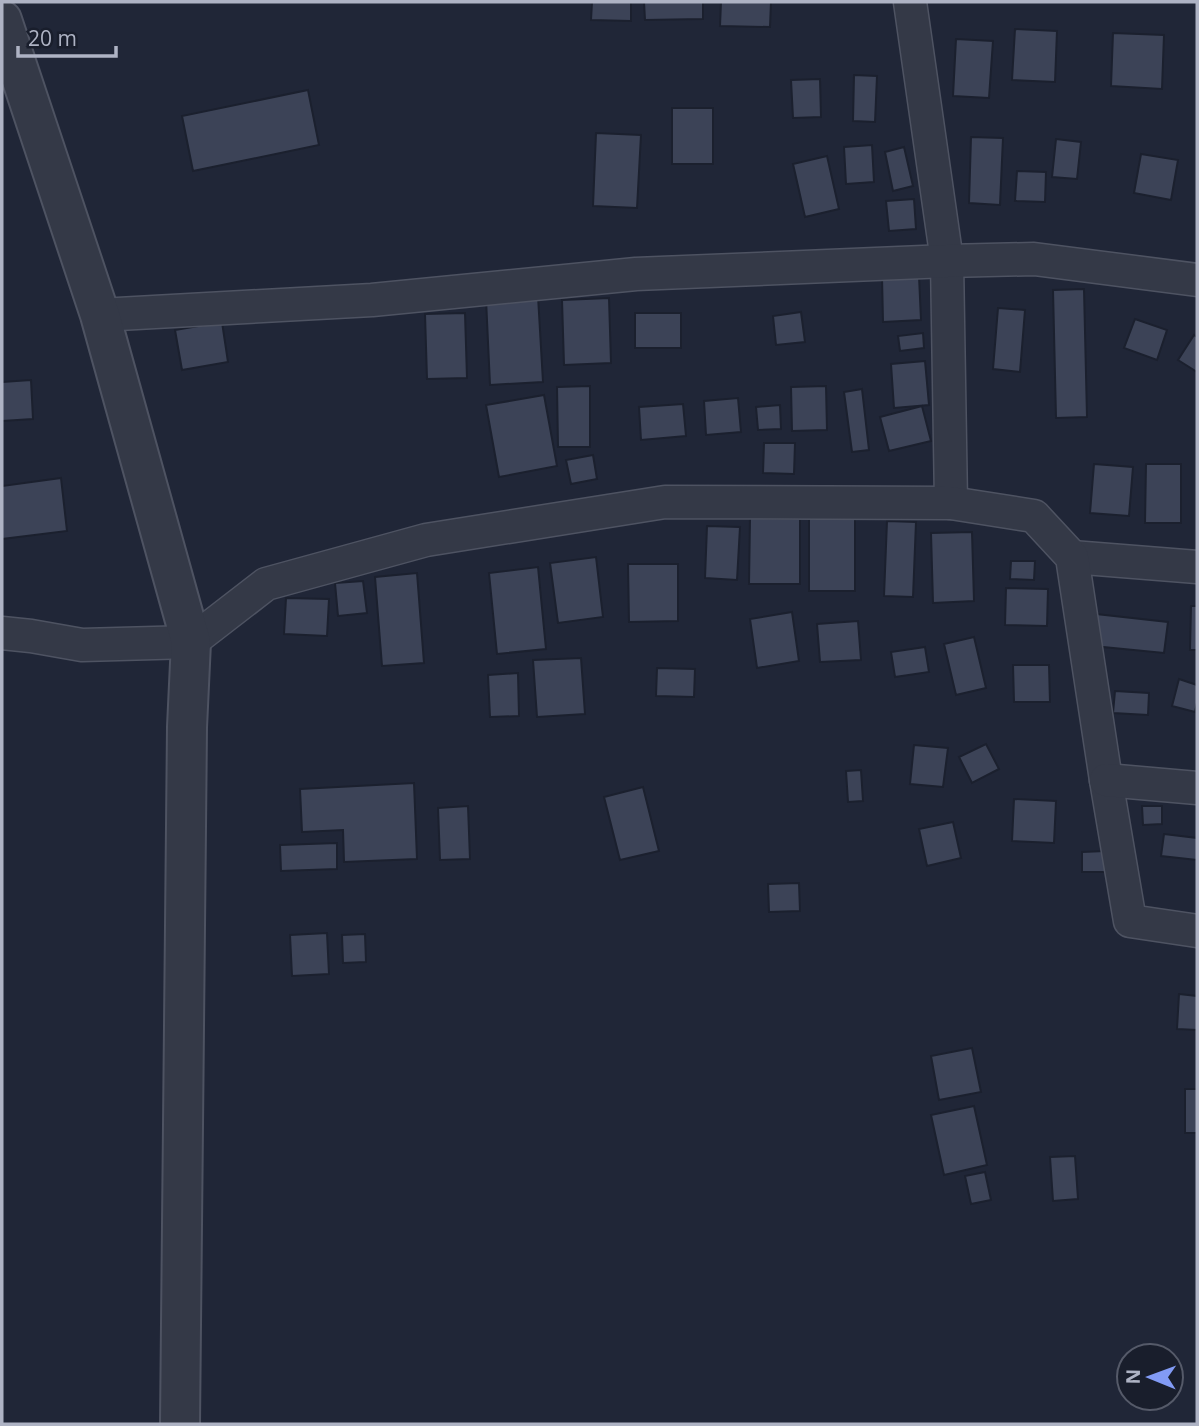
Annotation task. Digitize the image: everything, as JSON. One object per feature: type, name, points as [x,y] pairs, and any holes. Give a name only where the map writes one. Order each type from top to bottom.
[{"type":"street","points":[[910,2],[947,261],[951,503]]},
{"type":"street","points":[[2,20],[100,316],[191,642],[187,727],[180,1424]]},
{"type":"street","points":[[100,316],[372,300],[636,274],[947,261],[1034,259],[1197,280]]},
{"type":"street","points":[[2,633],[82,645],[191,642],[266,584],[426,541],[665,502],[951,503],[1034,516],[1072,558],[1130,921],[1197,931]]},
{"type":"street","points":[[1072,558],[1197,567]]},
{"type":"street","points":[[1106,780],[1197,788]]},
{"type":"building","points":[[592,2],[631,2],[631,21],[591,20]]},
{"type":"building","points":[[644,2],[703,2],[703,19],[645,20]]},
{"type":"building","points":[[721,2],[771,2],[770,27],[720,26]]},
{"type":"building","points":[[1015,29],[1057,31],[1055,82],[1012,80]]},
{"type":"building","points":[[1113,33],[1164,35],[1162,89],[1111,86]]},
{"type":"building","points":[[956,39],[993,41],[989,98],[953,96]]},
{"type":"building","points":[[854,75],[877,76],[875,122],[853,121]]},
{"type":"building","points":[[820,79],[821,117],[793,118],[791,80]]},
{"type":"building","points":[[308,90],[319,145],[193,171],[182,116]]},
{"type":"building","points":[[672,108],[713,108],[713,164],[672,164]]},
{"type":"building","points":[[596,133],[641,135],[637,208],[593,206]]},
{"type":"building","points":[[971,137],[1003,138],[1000,205],[969,203]]},
{"type":"building","points":[[1056,139],[1081,142],[1077,179],[1052,177]]},
{"type":"building","points":[[872,145],[874,182],[846,184],[844,147]]},
{"type":"building","points":[[904,147],[913,186],[893,191],[885,152]]},
{"type":"building","points":[[1141,154],[1178,160],[1171,200],[1134,193]]},
{"type":"building","points":[[827,156],[839,209],[805,217],[793,164]]},
{"type":"building","points":[[1017,171],[1046,172],[1045,202],[1015,201]]},
{"type":"building","points":[[914,199],[916,229],[889,231],[886,201]]},
{"type":"building","points":[[919,276],[921,320],[883,322],[882,277]]},
{"type":"building","points":[[1084,289],[1087,417],[1056,418],[1053,290]]},
{"type":"building","points":[[538,296],[543,382],[490,385],[486,299]]},
{"type":"building","points":[[609,298],[611,363],[564,365],[562,300]]},
{"type":"building","points":[[998,308],[1025,310],[1020,372],[993,369]]},
{"type":"building","points":[[801,312],[805,342],[776,345],[773,316]]},
{"type":"building","points":[[465,313],[467,378],[427,379],[425,314]]},
{"type":"building","points":[[635,313],[681,313],[681,348],[635,348]]},
{"type":"building","points":[[1135,319],[1167,330],[1157,360],[1124,348]]},
{"type":"building","points":[[222,322],[228,362],[182,370],[175,330]]},
{"type":"building","points":[[923,333],[924,348],[900,351],[898,336]]},
{"type":"building","points":[[1194,335],[1197,337],[1197,372],[1178,360]]},
{"type":"building","points":[[925,361],[929,405],[894,408],[891,364]]},
{"type":"building","points":[[31,380],[33,419],[2,421],[2,382]]},
{"type":"building","points":[[590,386],[590,447],[558,447],[557,387]]},
{"type":"building","points":[[826,386],[827,430],[792,431],[791,387]]},
{"type":"building","points":[[862,389],[869,450],[852,452],[844,392]]},
{"type":"building","points":[[544,395],[557,466],[499,477],[486,405]]},
{"type":"building","points":[[738,398],[741,432],[706,435],[704,401]]},
{"type":"building","points":[[683,404],[686,436],[641,440],[639,407]]},
{"type":"building","points":[[780,405],[781,429],[758,430],[756,407]]},
{"type":"building","points":[[922,406],[931,441],[889,451],[880,417]]},
{"type":"building","points":[[764,443],[795,443],[794,474],[763,473]]},
{"type":"building","points":[[593,455],[597,479],[571,484],[566,460]]},
{"type":"building","points":[[1094,464],[1133,467],[1129,516],[1090,513]]},
{"type":"building","points":[[1146,464],[1181,464],[1181,523],[1145,523]]},
{"type":"building","points":[[61,478],[67,531],[2,539],[2,486]]},
{"type":"building","points":[[809,514],[855,514],[855,591],[809,591]]},
{"type":"building","points":[[750,518],[800,519],[800,584],[749,584]]},
{"type":"building","points":[[887,521],[916,522],[913,597],[884,596]]},
{"type":"building","points":[[707,526],[740,527],[737,580],[705,578]]},
{"type":"building","points":[[972,532],[974,601],[933,603],[931,533]]},
{"type":"building","points":[[596,557],[603,617],[558,623],[550,563]]},
{"type":"building","points":[[1011,561],[1035,561],[1034,580],[1010,579]]},
{"type":"building","points":[[628,564],[678,564],[678,621],[629,622]]},
{"type":"building","points":[[538,567],[546,649],[497,654],[489,573]]},
{"type":"building","points":[[417,573],[424,663],[382,666],[375,577]]},
{"type":"building","points":[[363,581],[367,613],[338,616],[335,583]]},
{"type":"building","points":[[1006,588],[1048,589],[1047,626],[1005,625]]},
{"type":"building","points":[[286,598],[329,599],[327,636],[284,634]]},
{"type":"building","points":[[1191,606],[1197,606],[1197,650],[1190,650]]},
{"type":"building","points":[[792,612],[799,661],[757,668],[750,619]]},
{"type":"building","points":[[1096,614],[1168,622],[1164,653],[1093,646]]},
{"type":"building","points":[[858,621],[861,660],[820,662],[817,624]]},
{"type":"building","points":[[974,637],[986,688],[956,695],[944,644]]},
{"type":"building","points":[[925,647],[929,672],[895,677],[891,652]]},
{"type":"building","points":[[581,658],[585,714],[537,717],[533,660]]},
{"type":"building","points":[[1013,665],[1049,665],[1050,702],[1014,702]]},
{"type":"building","points":[[657,668],[695,669],[694,697],[656,696]]},
{"type":"building","points":[[518,673],[519,716],[490,717],[488,675]]},
{"type":"building","points":[[1179,679],[1197,685],[1195,712],[1172,706]]},
{"type":"building","points":[[1115,691],[1149,693],[1148,715],[1113,713]]},
{"type":"building","points":[[986,744],[999,769],[972,783],[959,757]]},
{"type":"building","points":[[914,745],[948,748],[943,787],[910,784]]},
{"type":"building","points":[[861,770],[863,801],[848,802],[846,771]]},
{"type":"building","points":[[414,783],[417,859],[344,862],[343,830],[302,832],[300,789]]},
{"type":"building","points":[[643,787],[659,851],[620,860],[604,797]]},
{"type":"building","points":[[1014,799],[1056,801],[1054,843],[1012,841]]},
{"type":"building","points":[[468,806],[470,859],[440,860],[438,808]]},
{"type":"building","points":[[1142,806],[1162,806],[1162,824],[1143,825]]},
{"type":"building","points":[[953,822],[961,858],[927,866],[919,829]]},
{"type":"building","points":[[1164,834],[1197,838],[1197,860],[1161,856]]},
{"type":"building","points":[[337,843],[337,869],[281,871],[280,845]]},
{"type":"building","points":[[1105,851],[1106,872],[1082,872],[1082,852]]},
{"type":"building","points":[[799,883],[800,911],[769,912],[768,884]]},
{"type":"building","points":[[327,933],[329,974],[292,976],[290,935]]},
{"type":"building","points":[[365,934],[366,962],[343,963],[342,935]]},
{"type":"building","points":[[1179,994],[1197,996],[1197,1030],[1177,1029]]},
{"type":"building","points":[[972,1048],[981,1092],[939,1100],[931,1056]]},
{"type":"building","points":[[1185,1089],[1197,1089],[1197,1133],[1185,1133]]},
{"type":"building","points":[[974,1106],[987,1165],[944,1175],[931,1115]]},
{"type":"building","points":[[1075,1156],[1078,1199],[1053,1201],[1050,1157]]},
{"type":"building","points":[[985,1172],[991,1200],[971,1204],[965,1176]]}]
